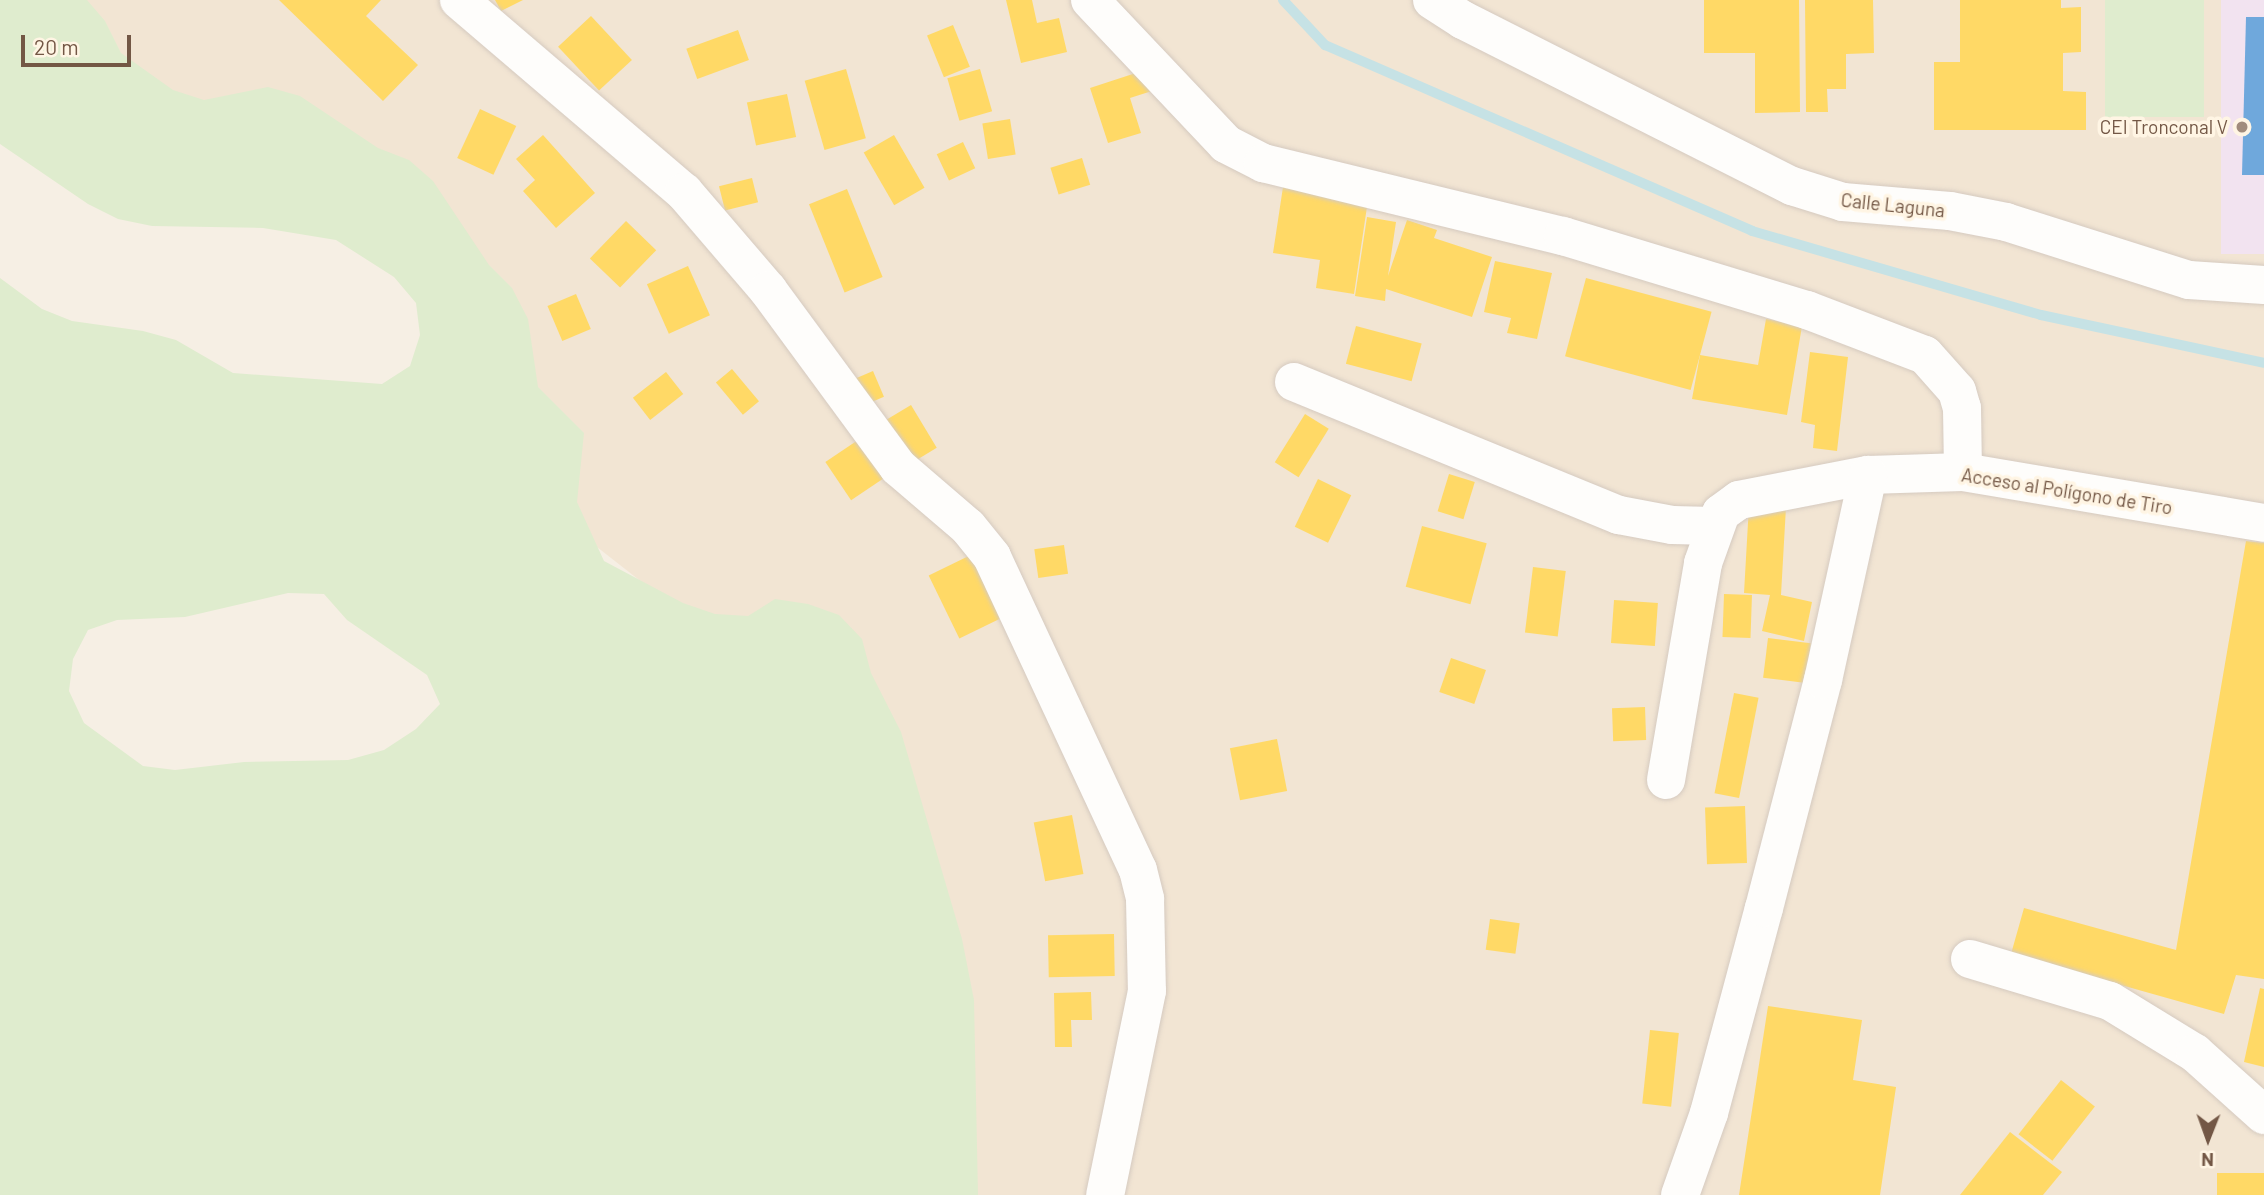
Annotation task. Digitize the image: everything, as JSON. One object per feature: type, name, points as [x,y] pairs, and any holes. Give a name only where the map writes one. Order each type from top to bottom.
[{"type":"street","points":[[459,0],[684,192],[768,290],[898,467],[968,527],[992,557],[1050,674],[1138,870],[1145,899],[1147,991],[1105,1195]]},
{"type":"street","points":[[1090,0],[1226,144],[1263,163],[1563,236],[1807,310],[1925,355],[1957,391],[1962,408],[1963,472]]},
{"type":"street","name":"Calle Laguna","points":[[1432,0],[1463,20],[1793,186],[1843,202],[1950,211],[2006,222],[2189,281],[2264,285]]},
{"type":"street","points":[[1294,382],[1619,515],[1672,525],[1714,526],[1700,576],[1666,780]]},
{"type":"street","name":"Acceso al Polígono de Tiro","points":[[1714,526],[1729,506],[1749,496],[1868,475],[1963,472],[2264,523]]},
{"type":"street","points":[[1680,1195],[1709,1113],[1775,867],[1823,680],[1868,475]]},
{"type":"street","points":[[1970,959],[2110,1001],[2195,1053],[2264,1115]]},
{"type":"shaded area","points":[[47,0],[2264,0],[2264,1195],[938,1195],[675,608],[588,540],[517,354],[175,107]]},
{"type":"shaded area","name":"CEI Tronconal V","points":[[2221,0],[2264,0],[2264,254],[2221,254]]},
{"type":"green space","points":[[0,0],[87,0],[105,21],[121,53],[173,90],[204,100],[268,87],[300,96],[378,148],[409,160],[433,181],[489,265],[512,288],[528,319],[538,387],[584,433],[577,502],[604,561],[683,603],[715,614],[748,616],[775,599],[808,604],[839,615],[862,639],[871,673],[901,732],[962,939],[974,1000],[978,1195],[0,1195],[0,278],[42,309],[72,321],[143,331],[176,340],[233,373],[382,384],[410,366],[420,335],[416,303],[394,277],[336,240],[263,228],[152,226],[118,219],[88,204],[0,144]],"holes":[[[288,593],[324,594],[347,620],[427,675],[440,704],[416,729],[384,750],[348,760],[244,762],[175,770],[143,766],[84,723],[69,691],[73,659],[88,630],[117,620],[185,617]]]},
{"type":"green space","points":[[2105,0],[2204,0],[2204,117],[2105,117]]},
{"type":"building: Viviendas","points":[[279,0],[381,0],[366,16],[418,65],[383,101]]},
{"type":"building: Viviendas","points":[[495,0],[523,0],[501,11]]},
{"type":"building: Viviendas","points":[[1006,0],[1032,0],[1037,23],[1059,18],[1067,52],[1021,63]]},
{"type":"building: Viviendas","points":[[1704,0],[1799,0],[1800,112],[1755,113],[1755,53],[1704,53]]},
{"type":"building: Viviendas","points":[[1805,0],[1873,0],[1874,53],[1846,54],[1846,89],[1827,89],[1828,112],[1806,112]]},
{"type":"building: Viviendas","points":[[1960,0],[2061,0],[2061,8],[2081,7],[2081,52],[2063,53],[2063,91],[2086,92],[2086,130],[1934,130],[1934,62],[1960,62]]},
{"type":"building: Viviendas","points":[[591,16],[632,60],[599,91],[558,47]]},
{"type":"building: Viviendas","points":[[953,25],[970,67],[944,77],[927,35]]},
{"type":"building: Viviendas","points":[[738,30],[749,60],[697,79],[686,49]]},
{"type":"building: Viviendas","points":[[846,69],[866,138],[825,150],[805,81]]},
{"type":"building: Viviendas","points":[[980,69],[992,111],[959,121],[947,78]]},
{"type":"building: Viviendas","points":[[1148,69],[1155,90],[1130,98],[1141,133],[1108,143],[1090,88]]},
{"type":"building: Viviendas","points":[[787,94],[796,137],[756,146],[747,103]]},
{"type":"building: Viviendas","points":[[480,109],[516,126],[493,175],[457,158]]},
{"type":"building: Viviendas","points":[[1010,119],[1016,155],[988,159],[982,123]]},
{"type":"building: Viviendas","points":[[543,135],[595,193],[556,228],[523,191],[535,180],[516,159]]},
{"type":"building: Viviendas","points":[[894,135],[924,188],[894,205],[864,152]]},
{"type":"building: Viviendas","points":[[963,142],[975,168],[949,181],[937,154]]},
{"type":"building: Viviendas","points":[[1082,158],[1090,185],[1059,194],[1050,168]]},
{"type":"building: Viviendas","points":[[752,178],[758,202],[725,210],[719,186]]},
{"type":"building: Viviendas","points":[[1283,187],[1368,200],[1354,294],[1316,288],[1320,260],[1273,253]]},
{"type":"building: Viviendas","points":[[847,189],[883,277],[845,292],[809,204]]},
{"type":"building: Viviendas","points":[[1367,217],[1396,222],[1388,276],[1407,220],[1437,230],[1434,238],[1492,257],[1472,317],[1386,289],[1385,301],[1355,296]]},
{"type":"building: Viviendas","points":[[626,221],[656,250],[620,288],[590,258]]},
{"type":"building: Viviendas","points":[[1495,261],[1552,273],[1537,339],[1507,333],[1511,318],[1484,312]]},
{"type":"building: Viviendas","points":[[688,266],[710,315],[669,334],[647,284]]},
{"type":"building: Viviendas","points":[[1586,278],[1712,312],[1691,390],[1565,356]]},
{"type":"building: Viviendas","points":[[576,294],[591,329],[562,341],[547,306]]},
{"type":"building: Viviendas","points":[[1766,319],[1802,326],[1787,415],[1692,399],[1700,355],[1758,365]]},
{"type":"building: Viviendas","points":[[1356,326],[1422,344],[1412,381],[1346,364]]},
{"type":"building: Viviendas","points":[[1810,352],[1848,357],[1837,451],[1813,448],[1815,425],[1801,422]]},
{"type":"building: Viviendas","points":[[732,369],[759,401],[743,415],[716,382]]},
{"type":"building: Viviendas","points":[[873,371],[884,397],[860,407],[849,381]]},
{"type":"building: Viviendas","points":[[666,372],[683,394],[650,420],[633,398]]},
{"type":"building: Viviendas","points":[[911,405],[937,448],[906,466],[880,424]]},
{"type":"building: Viviendas","points":[[1305,414],[1329,429],[1299,477],[1275,462]]},
{"type":"building: Viviendas","points":[[861,438],[887,476],[851,500],[825,462]]},
{"type":"building: Viviendas","points":[[1449,474],[1475,482],[1463,519],[1438,511]]},
{"type":"building: Viviendas","points":[[1318,479],[1351,495],[1328,543],[1295,527]]},
{"type":"building: Viviendas","points":[[1749,505],[1786,507],[1781,595],[1812,602],[1804,641],[1762,631],[1770,595],[1744,593]]},
{"type":"building: Viviendas","points":[[1422,526],[1487,543],[1470,604],[1406,587]]},
{"type":"building: Viviendas","points":[[2246,541],[2264,543],[2264,979],[2236,975],[2224,1014],[2011,954],[2024,908],[2176,950]]},
{"type":"building: Viviendas","points":[[1064,545],[1068,574],[1038,578],[1034,549]]},
{"type":"building: Viviendas","points":[[979,551],[1010,614],[959,638],[929,576]]},
{"type":"building: Viviendas","points":[[1533,567],[1566,571],[1558,637],[1525,633]]},
{"type":"building: Viviendas","points":[[1724,594],[1752,595],[1750,638],[1722,637]]},
{"type":"building: Viviendas","points":[[1614,600],[1658,603],[1655,646],[1611,643]]},
{"type":"building: Viviendas","points":[[1768,638],[1811,643],[1806,683],[1763,678]]},
{"type":"building: Viviendas","points":[[1451,658],[1486,670],[1474,704],[1439,692]]},
{"type":"building: Viviendas","points":[[1734,693],[1759,698],[1739,798],[1715,793]]},
{"type":"building: Viviendas","points":[[1645,707],[1646,740],[1613,741],[1612,708]]},
{"type":"building: Viviendas","points":[[1277,739],[1287,791],[1240,800],[1230,748]]},
{"type":"building: Viviendas","points":[[1745,806],[1747,863],[1707,864],[1705,807]]},
{"type":"building: Viviendas","points":[[1072,815],[1083,874],[1045,881],[1034,822]]},
{"type":"building: Viviendas","points":[[1490,919],[1520,923],[1515,954],[1486,950]]},
{"type":"building: Viviendas","points":[[1114,934],[1115,976],[1049,977],[1048,935]]},
{"type":"building: Viviendas","points":[[2260,988],[2264,989],[2264,1067],[2244,1062]]},
{"type":"building: Viviendas","points":[[1091,992],[1092,1020],[1071,1020],[1072,1047],[1055,1047],[1054,993]]},
{"type":"building: Viviendas","points":[[1768,1006],[1862,1020],[1853,1080],[1896,1087],[1880,1195],[1739,1195]]},
{"type":"building: Viviendas","points":[[1650,1030],[1679,1033],[1671,1107],[1642,1104]]},
{"type":"building: Viviendas","points":[[2061,1080],[2095,1106],[2052,1161],[2019,1134]]},
{"type":"building: Viviendas","points":[[2010,1132],[2062,1172],[2043,1195],[1960,1195]]},
{"type":"building: Viviendas","points":[[2217,1173],[2264,1173],[2264,1195],[2217,1195]]},
{"type":"building: Escuelas","points":[[2246,17],[2264,17],[2264,175],[2242,175]]},
{"type":"waterway","points":[[1283,0],[1325,45],[1752,231],[2041,315],[2264,363]]},
{"type":"place","name":"CEI Tronconal V","points":[[2242,127]]}]
